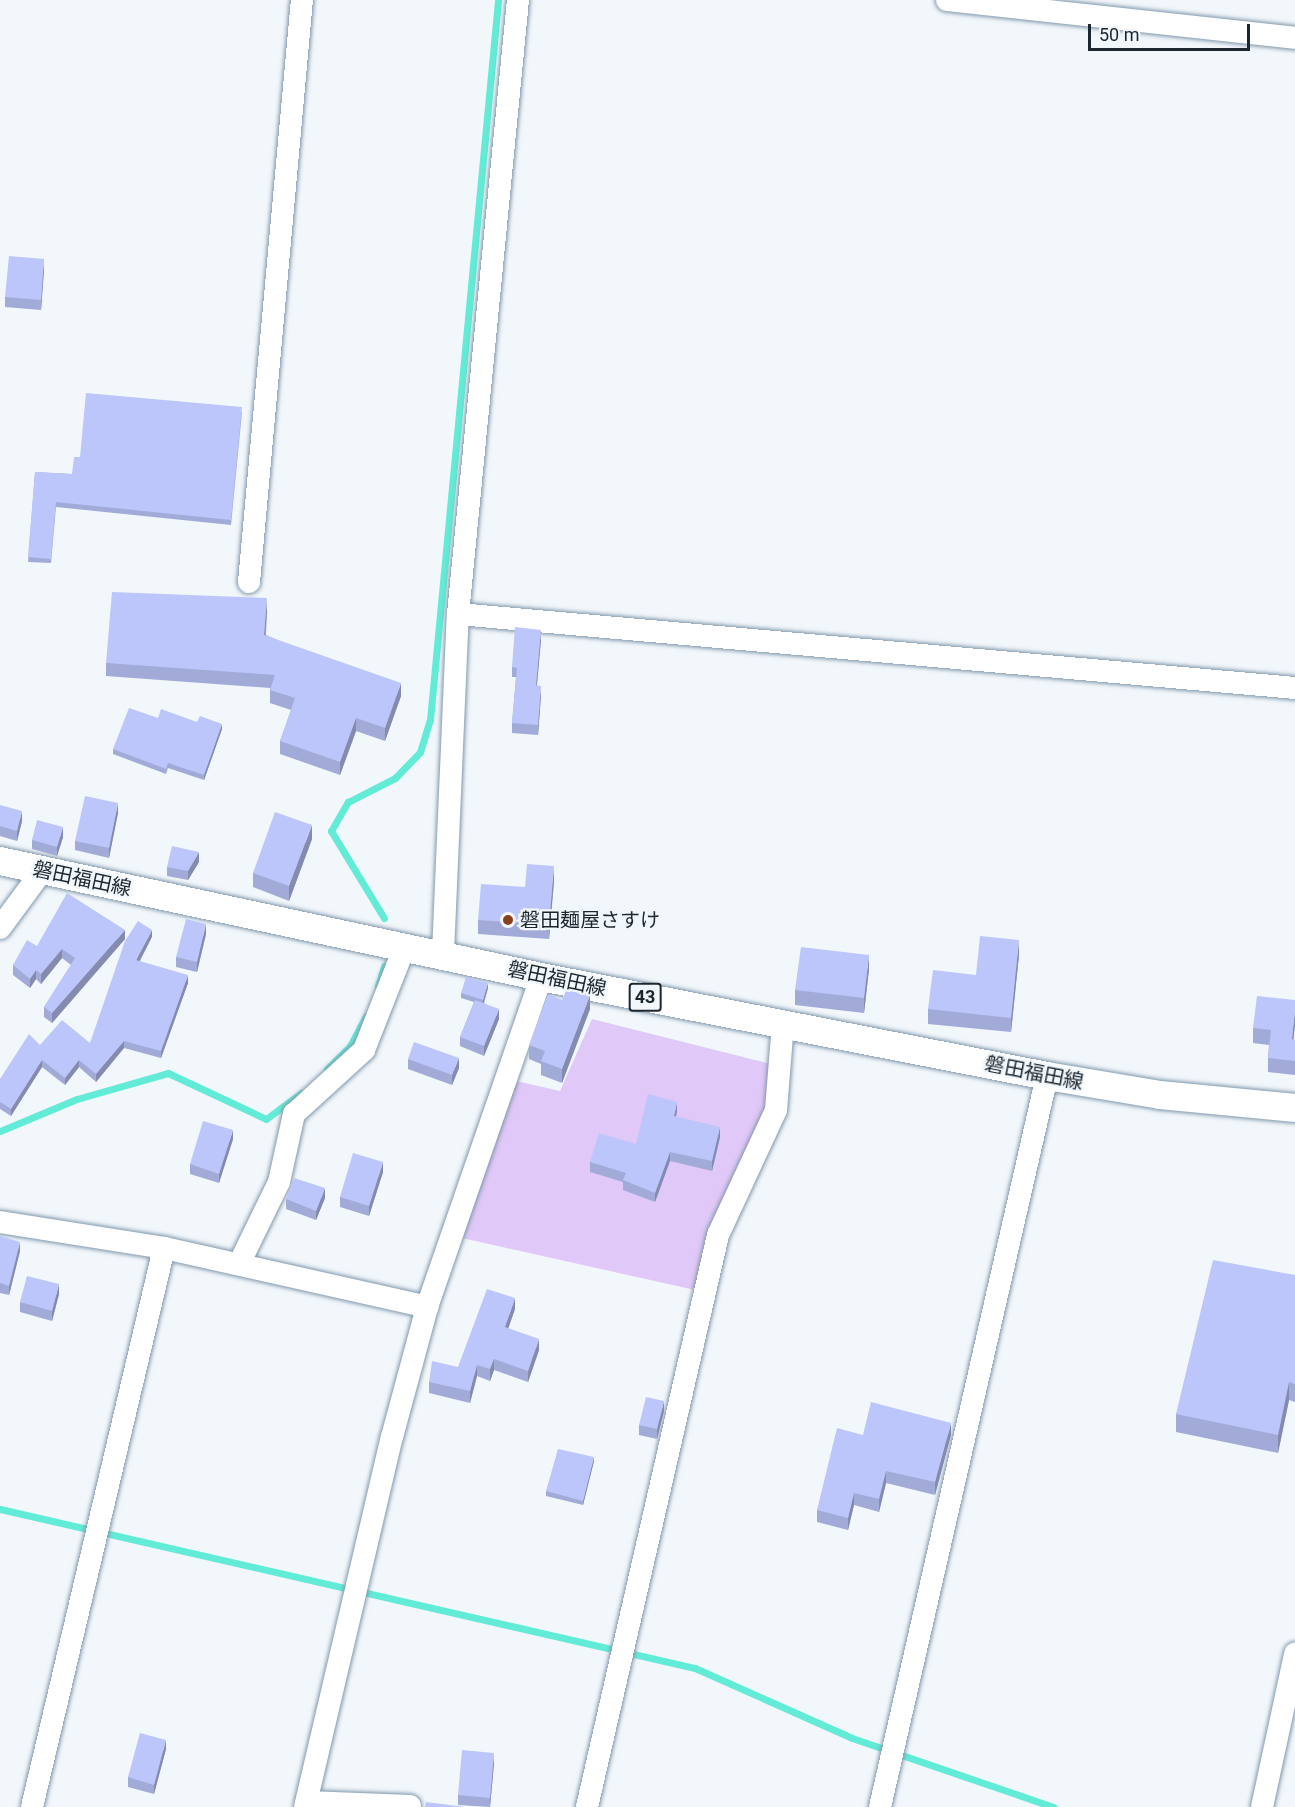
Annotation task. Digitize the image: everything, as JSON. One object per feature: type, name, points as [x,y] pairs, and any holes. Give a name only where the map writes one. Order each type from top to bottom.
[{"type":"main road","name":"磐田福田線","points":[[0,861],[442,953],[542,977],[1047,1076],[1160,1095],[1295,1108]]},
{"type":"street","points":[[249,582],[302,0]]},
{"type":"street","points":[[442,953],[458,614],[518,0]]},
{"type":"street","points":[[947,0],[1295,38]]},
{"type":"street","points":[[458,614],[1295,688]]},
{"type":"street","points":[[0,928],[42,871]]},
{"type":"street","points":[[238,1264],[279,1182],[294,1113],[364,1050],[405,946]]},
{"type":"street","points":[[410,1806],[306,1805],[359,1591],[392,1437],[427,1307],[542,977]]},
{"type":"street","points":[[587,1807],[718,1235],[776,1110],[783,1023]]},
{"type":"street","points":[[880,1807],[1047,1076]]},
{"type":"street","points":[[0,1222],[164,1248],[427,1307]]},
{"type":"street","points":[[32,1807],[164,1248]]},
{"type":"street","points":[[1262,1807],[1295,1654]]},
{"type":"shaded area","points":[[592,1019],[779,1066],[704,1292],[453,1236],[516,1081],[560,1091]]},
{"type":"building","points":[[9,256],[44,259],[41,300],[5,297]]},
{"type":"building","points":[[86,393],[242,407],[231,520],[56,502],[51,559],[28,557],[35,472],[72,474],[74,457],[80,457]]},
{"type":"building","points":[[112,592],[267,598],[264,635],[401,683],[385,728],[356,718],[340,762],[280,741],[295,698],[270,690],[275,675],[106,663]]},
{"type":"building","points":[[515,627],[541,630],[536,685],[541,686],[538,725],[512,723],[517,668],[512,667]]},
{"type":"building","points":[[129,708],[158,718],[161,709],[197,722],[200,716],[222,724],[204,775],[168,763],[166,769],[113,749]]},
{"type":"building","points":[[85,796],[118,803],[109,848],[75,841]]},
{"type":"building","points":[[0,805],[22,811],[17,831],[0,826]]},
{"type":"building","points":[[275,812],[312,825],[289,886],[253,873]]},
{"type":"building","points":[[37,820],[63,827],[57,847],[32,840]]},
{"type":"building","points":[[172,846],[199,852],[188,871],[167,867]]},
{"type":"building","points":[[527,864],[554,866],[549,925],[478,920],[481,884],[525,887]]},
{"type":"building","points":[[67,893],[125,930],[52,1013],[44,1007],[75,958],[62,949],[41,974],[36,970],[30,979],[13,965],[27,940],[37,946]]},
{"type":"building","points":[[186,919],[206,924],[197,962],[176,957]]},
{"type":"building","points":[[138,921],[152,930],[136,960],[188,975],[161,1051],[124,1041],[96,1074],[79,1060],[65,1078],[42,1060],[11,1109],[0,1102],[0,1079],[29,1034],[40,1045],[62,1020],[90,1043],[125,941]]},
{"type":"building","points":[[980,936],[1019,940],[1011,1018],[928,1009],[933,970],[976,975]]},
{"type":"building","points":[[801,947],[869,955],[864,998],[795,990]]},
{"type":"building","points":[[466,977],[488,983],[483,1000],[461,993]]},
{"type":"building","points":[[568,986],[590,995],[562,1069],[541,1061],[545,1051],[529,1045],[548,994],[562,1000]]},
{"type":"building","points":[[1257,996],[1295,1000],[1292,1039],[1295,1040],[1295,1061],[1268,1058],[1271,1030],[1253,1028]]},
{"type":"building","points":[[475,1000],[499,1009],[484,1046],[460,1037]]},
{"type":"building","points":[[414,1042],[459,1058],[452,1075],[408,1059]]},
{"type":"building","points":[[648,1094],[677,1102],[674,1116],[720,1127],[712,1161],[670,1152],[655,1193],[623,1180],[626,1173],[590,1162],[599,1133],[636,1144]]},
{"type":"building","points":[[203,1121],[233,1130],[219,1174],[190,1164]]},
{"type":"building","points":[[353,1153],[383,1162],[369,1206],[340,1197]]},
{"type":"building","points":[[294,1178],[325,1188],[316,1211],[286,1199]]},
{"type":"building","points":[[0,1236],[20,1242],[9,1286],[0,1283]]},
{"type":"building","points":[[1213,1260],[1295,1275],[1295,1384],[1289,1382],[1278,1435],[1176,1414]]},
{"type":"building","points":[[27,1276],[59,1284],[52,1311],[20,1302]]},
{"type":"building","points":[[487,1289],[515,1298],[505,1327],[539,1339],[528,1371],[494,1359],[490,1369],[477,1365],[470,1391],[429,1382],[432,1361],[458,1367]]},
{"type":"building","points":[[646,1397],[664,1401],[657,1429],[639,1425]]},
{"type":"building","points":[[871,1402],[951,1423],[935,1482],[886,1471],[879,1499],[854,1493],[848,1518],[817,1510],[837,1428],[863,1435]]},
{"type":"building","points":[[558,1449],[594,1457],[583,1501],[546,1491]]},
{"type":"building","points":[[140,1733],[166,1740],[154,1785],[128,1777]]},
{"type":"building","points":[[462,1750],[494,1753],[490,1798],[458,1795]]},
{"type":"building","points":[[426,1802],[465,1807],[425,1807]]},
{"type":"waterway","points":[[384,918],[331,831],[348,802],[395,778],[420,752],[430,720],[498,0]]},
{"type":"waterway","points":[[378,986],[384,966]]},
{"type":"waterway","points":[[327,1069],[350,1046],[366,1016]]},
{"type":"waterway","points":[[0,1131],[77,1099],[168,1073],[266,1119],[301,1093]]},
{"type":"waterway","points":[[0,1509],[695,1668],[852,1738],[1053,1807]]},
{"type":"place","name":"磐田麺屋さすけ","points":[[508,920]]}]
